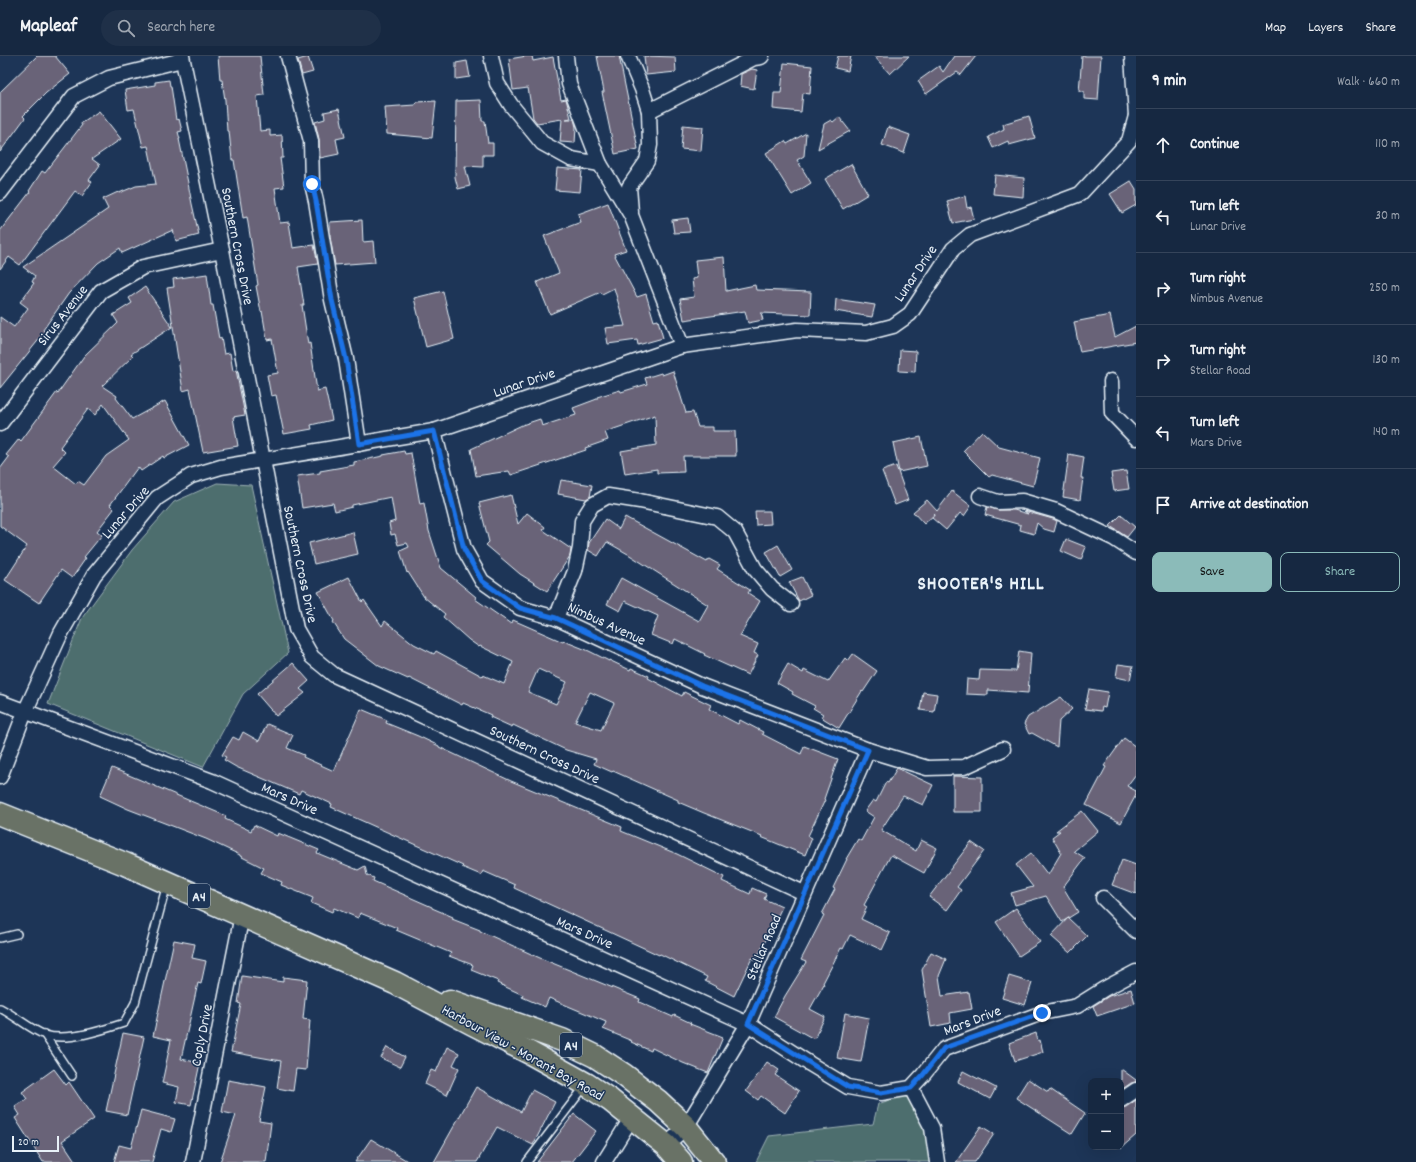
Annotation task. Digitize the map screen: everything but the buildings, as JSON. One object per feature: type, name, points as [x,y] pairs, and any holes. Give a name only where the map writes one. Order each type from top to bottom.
[{"type":"highway","name":"Harbour View - Morant Bay Road","points":[[0,814],[125,864],[395,983],[530,1053],[586,1084],[610,1100],[666,1145],[681,1162]]},
{"type":"highway","name":"Harbour View - Morant Bay Road","points":[[395,983],[483,1011],[555,1038],[595,1056],[624,1075],[658,1101],[686,1127],[714,1162]]},
{"type":"street","points":[[288,56],[311,141],[312,184],[332,300],[346,359],[359,444]]},
{"type":"street","points":[[491,56],[497,83],[511,105],[542,143],[571,159],[600,164]]},
{"type":"street","points":[[566,56],[569,84],[600,164],[631,214],[682,346]]},
{"type":"street","points":[[628,56],[642,89],[649,111],[650,145],[647,161],[629,187],[631,214]]},
{"type":"street","points":[[649,111],[754,58],[762,56]]},
{"type":"street","name":"Lunar Drive","points":[[0,777],[25,712],[61,633],[94,575],[157,498],[191,476],[221,467],[434,431],[682,346],[797,330],[866,333],[893,326],[910,314],[952,249],[970,235],[1080,194],[1129,141],[1136,116],[1132,56]]},
{"type":"street","points":[[0,193],[74,96],[108,78],[182,58]]},
{"type":"street","name":"Southern Cross Drive","points":[[182,58],[222,250],[296,629],[312,657],[334,675],[804,893]]},
{"type":"street","name":"Sirus Avenue","points":[[0,424],[101,291],[143,266],[222,250]]},
{"type":"street","points":[[1111,381],[1112,413],[1136,438]]},
{"type":"street","name":"Nimbus Avenue","points":[[434,431],[464,549],[482,581],[520,608],[556,618],[702,686],[868,750],[927,768],[964,767],[1003,749]]},
{"type":"street","points":[[556,618],[575,571],[580,548],[582,522],[592,505],[608,496],[716,517],[735,532],[755,568],[772,589],[791,604]]},
{"type":"street","points":[[980,496],[998,502],[1022,501],[1056,511],[1113,538],[1136,553]]},
{"type":"street","name":"Mars Drive","points":[[0,702],[212,781],[748,1024],[848,1087],[881,1093],[911,1088],[944,1048],[1042,1013],[1076,1006],[1104,988],[1136,972]]},
{"type":"street","name":"Stellar Road","points":[[666,1145],[686,1127],[748,1024],[804,893],[868,750]]},
{"type":"street","points":[[1103,898],[1136,932]]},
{"type":"street","name":"Coply Drive","points":[[194,1162],[242,916]]},
{"type":"street","points":[[911,1088],[932,1128],[937,1162]]},
{"type":"street","points":[[1124,1098],[1136,1090]]},
{"type":"street","points":[[604,1162],[632,1118]]},
{"type":"lane","points":[[0,1008],[44,1034],[54,1036],[89,1034],[124,1023],[135,1003],[168,883]]},
{"type":"lane","points":[[0,938],[17,934]]},
{"type":"lane","points":[[44,1034],[72,1076]]},
{"type":"lane","points":[[527,1162],[586,1084]]},
{"type":"green space","points":[[217,483],[251,485],[288,653],[243,694],[203,767],[48,704],[82,618],[132,550],[174,502]]},
{"type":"green space","points":[[907,1094],[927,1130],[930,1162],[756,1162],[769,1136],[873,1124],[878,1104]]},
{"type":"district","name":"SHOOTER'S HILL","points":[[981,582]]},
{"type":"route","points":[[312,184],[332,300],[346,359],[359,444],[434,431],[464,549],[482,581],[520,608],[556,618],[702,686],[868,750],[804,893],[748,1024],[848,1087],[881,1093],[911,1088],[944,1048],[1042,1013]]}]
